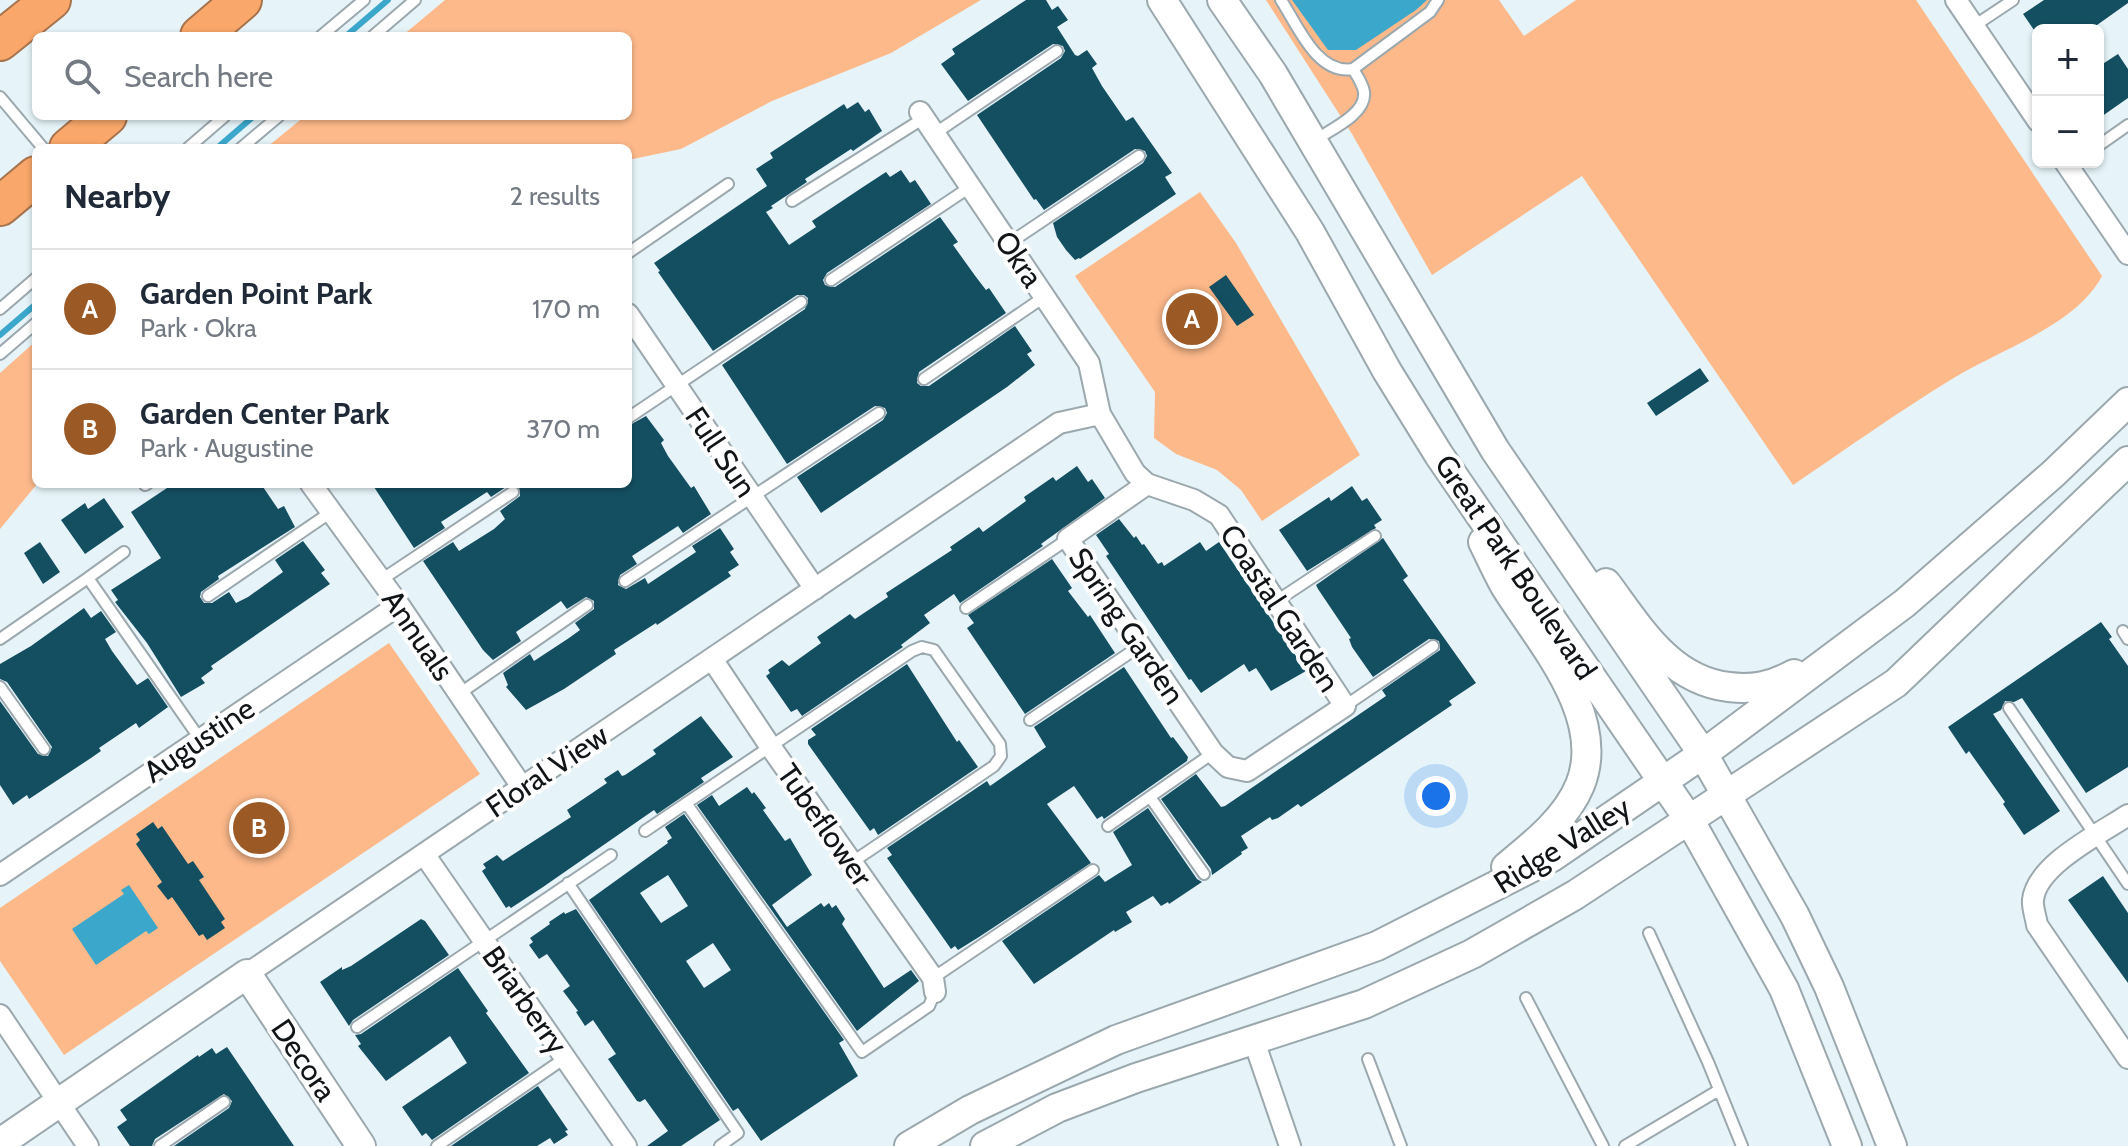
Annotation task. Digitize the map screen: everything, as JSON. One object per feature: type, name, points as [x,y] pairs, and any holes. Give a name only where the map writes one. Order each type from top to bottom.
[{"type":"highway","points":[[0,41],[51,0]]},
{"type":"highway","points":[[205,32],[242,0]]},
{"type":"highway","points":[[74,144],[102,120]]},
{"type":"highway","points":[[0,206],[32,179]]},
{"type":"main road","name":"Great Park Boulevard","points":[[1162,0],[1310,232],[1387,371],[1439,455],[1690,821],[1784,989],[1847,1146]]},
{"type":"main road","name":"Great Park Boulevard","points":[[1222,0],[1273,74],[1495,450],[1703,754],[1795,916],[1829,987],[1892,1146]]},
{"type":"main road","points":[[1447,370],[1651,643],[1679,670],[1718,686],[1762,688],[1779,682],[1861,637]]},
{"type":"main road","name":"Ridge Valley","points":[[909,1146],[970,1110],[1116,1040],[1377,946],[1552,857],[1703,754],[1905,603],[2011,511],[2128,402]]},
{"type":"main road","points":[[1439,455],[1504,584],[1561,671],[1576,702],[1587,755],[1579,787],[1538,841],[1455,908]]},
{"type":"main road","name":"Ridge Valley","points":[[985,1146],[1071,1103],[1136,1078],[1364,1004],[1472,954],[1575,895],[1896,683],[2128,461]]},
{"type":"main road","name":"Floral View","points":[[0,1143],[247,974]]},
{"type":"main road","name":"Decora","points":[[247,974],[361,1146]]},
{"type":"street","points":[[1956,0],[2032,112]]},
{"type":"street","name":"Okra","points":[[926,121],[1089,363],[1100,414]]},
{"type":"street","points":[[2072,168],[2128,254]]},
{"type":"street","name":"Full Sun","points":[[632,320],[815,589]]},
{"type":"street","points":[[1100,414],[1135,473],[1147,484]]},
{"type":"street","name":"Floral View","points":[[247,974],[1059,423],[1100,414]]},
{"type":"street","name":"Spring Garden","points":[[1147,484],[1068,539],[1213,753]]},
{"type":"street","name":"Coastal Garden","points":[[1147,484],[1194,500],[1219,515],[1345,706],[1247,771],[1228,767],[1213,753]]},
{"type":"street","name":"Annuals","points":[[314,488],[399,605],[522,787]]},
{"type":"street","name":"Augustine","points":[[0,875],[399,605]]},
{"type":"street","name":"Tubeflower","points":[[712,659],[934,985]]},
{"type":"street","points":[[2128,815],[2054,865],[2038,884],[2032,901],[2037,925],[2128,1058]]},
{"type":"street","name":"Briarberry","points":[[424,854],[626,1146]]},
{"type":"street","points":[[0,1015],[88,1146]]},
{"type":"street","points":[[1254,1041],[1290,1146]]},
{"type":"lane","points":[[326,32],[364,0]]},
{"type":"lane","points":[[378,32],[415,0]]},
{"type":"lane","points":[[1281,0],[1319,57],[1330,67],[1343,70],[1353,69],[1430,12],[1438,0]]},
{"type":"lane","points":[[1974,26],[2013,0]]},
{"type":"lane","points":[[792,201],[926,121],[1057,51]]},
{"type":"lane","points":[[1313,141],[1358,110],[1364,101],[1365,89],[1353,69]]},
{"type":"lane","points":[[0,97],[40,144]]},
{"type":"lane","points":[[193,144],[220,120]]},
{"type":"lane","points":[[246,144],[274,120]]},
{"type":"lane","points":[[2104,142],[2128,125]]},
{"type":"lane","points":[[1008,244],[1139,156]]},
{"type":"lane","points":[[632,250],[728,184]]},
{"type":"lane","points":[[831,280],[970,187]]},
{"type":"lane","points":[[0,309],[32,281]]},
{"type":"lane","points":[[924,379],[1044,297]]},
{"type":"lane","points":[[632,415],[801,302]]},
{"type":"lane","points":[[0,354],[32,326]]},
{"type":"lane","points":[[625,581],[879,413]]},
{"type":"lane","points":[[381,580],[513,492]]},
{"type":"lane","points":[[208,596],[331,512]]},
{"type":"lane","points":[[1275,602],[1375,536]]},
{"type":"lane","points":[[966,608],[1068,539]]},
{"type":"lane","points":[[0,639],[124,552]]},
{"type":"lane","points":[[88,578],[200,739]]},
{"type":"lane","points":[[459,694],[587,605]]},
{"type":"lane","points":[[1030,720],[1140,646]]},
{"type":"lane","points":[[1345,706],[1433,646]]},
{"type":"lane","points":[[645,831],[912,651],[922,647],[934,650],[1000,744],[1001,756],[994,766],[851,863]]},
{"type":"lane","points":[[0,687],[44,749]]},
{"type":"lane","points":[[2009,708],[2128,884]]},
{"type":"lane","points":[[1108,826],[1213,753]]},
{"type":"lane","points":[[1150,797],[1204,874]]},
{"type":"lane","points":[[686,803],[862,1052],[929,1006],[934,985],[1093,870]]},
{"type":"lane","points":[[357,1027],[611,855]]},
{"type":"lane","points":[[568,883],[738,1133],[720,1146]]},
{"type":"lane","points":[[1649,933],[1742,1146]]},
{"type":"lane","points":[[1526,998],[1603,1146]]},
{"type":"lane","points":[[437,1146],[565,1058]]},
{"type":"lane","points":[[1368,1059],[1401,1146]]},
{"type":"lane","points":[[1625,1146],[1719,1090]]},
{"type":"lane","points":[[160,1146],[224,1102]]},
{"type":"shaded area","points":[[445,0],[981,0],[891,53],[772,101],[681,149],[632,159],[632,144],[271,144],[300,120],[632,120],[632,32],[407,32]]},
{"type":"shaded area","points":[[1266,0],[1499,0],[1524,36],[1576,0],[1916,0],[2102,276],[2090,294],[2055,323],[1952,379],[1793,485],[1582,176],[1432,275],[1352,134]]},
{"type":"shaded area","points":[[1200,192],[1236,243],[1360,455],[1262,521],[1241,490],[1217,470],[1176,454],[1154,438],[1155,392],[1075,276]]},
{"type":"shaded area","points":[[32,345],[34,488],[0,529],[0,373]]},
{"type":"shaded area","points":[[389,643],[480,774],[64,1055],[0,961],[0,908]]},
{"type":"water","points":[[1292,0],[1427,0],[1356,50],[1328,50]]},
{"type":"water","points":[[129,885],[158,928],[149,934],[146,931],[96,965],[72,929],[124,894],[121,890]]},
{"type":"building","points":[[1026,0],[1046,0],[1052,10],[1058,6],[1068,20],[1057,27],[1075,55],[1087,50],[1097,64],[1092,68],[1126,121],[1133,117],[1172,173],[1165,177],[1176,194],[1075,260],[1057,237],[1053,223],[1143,163],[1147,156],[1145,151],[1135,149],[1044,210],[1034,200],[977,115],[1061,58],[1065,51],[1063,46],[1053,44],[968,101],[941,64],[955,54],[952,49]]},
{"type":"building","points":[[2044,0],[2128,0],[2098,24],[2032,24],[2032,27],[2023,14]]},
{"type":"building","points":[[2118,54],[2128,69],[2128,98],[2104,115],[2104,96],[2104,63]]},
{"type":"building","points":[[858,102],[865,112],[869,109],[882,131],[805,179],[807,182],[766,212],[789,245],[816,227],[812,221],[886,172],[890,177],[901,170],[910,183],[915,180],[931,204],[827,273],[823,280],[825,285],[835,287],[940,217],[958,242],[953,245],[1006,313],[919,372],[917,383],[929,386],[1015,326],[1032,351],[1027,354],[1035,365],[821,513],[797,477],[883,420],[887,413],[885,408],[875,406],[787,464],[722,365],[805,309],[808,298],[797,295],[713,351],[654,263],[767,186],[756,169],[773,158],[770,153],[844,104],[847,109]]},
{"type":"building","points":[[1226,275],[1254,315],[1237,326],[1209,287]]},
{"type":"building","points":[[1700,368],[1709,381],[1656,416],[1647,403]]},
{"type":"building","points":[[646,416],[664,440],[661,443],[668,456],[691,488],[694,486],[711,514],[683,533],[678,526],[632,556],[637,564],[620,575],[618,585],[626,589],[645,578],[648,584],[696,552],[692,546],[720,528],[734,549],[730,552],[739,565],[728,572],[731,576],[614,650],[616,654],[564,689],[526,710],[506,687],[503,673],[530,654],[534,661],[580,630],[575,623],[594,609],[594,601],[586,597],[567,609],[561,601],[516,632],[521,641],[493,660],[423,561],[453,542],[459,551],[494,529],[505,519],[500,511],[520,496],[519,488],[632,488],[632,424]]},
{"type":"building","points":[[1077,466],[1088,482],[1092,479],[1105,498],[1041,544],[1043,546],[960,603],[954,594],[924,615],[930,623],[901,645],[903,647],[802,716],[797,709],[791,712],[766,676],[770,673],[768,670],[782,660],[789,666],[821,643],[817,637],[850,614],[855,619],[888,597],[886,593],[952,550],[950,547],[979,527],[983,532],[1026,501],[1024,497],[1053,477],[1056,481]]},
{"type":"building","points":[[1352,486],[1362,501],[1367,498],[1382,520],[1374,525],[1376,528],[1307,571],[1279,530],[1329,497],[1331,501]]},
{"type":"building","points":[[167,488],[264,488],[278,509],[284,506],[295,527],[218,576],[219,579],[201,592],[204,603],[212,603],[229,592],[236,603],[248,597],[283,572],[275,560],[303,541],[325,570],[321,573],[330,584],[211,666],[213,669],[201,678],[205,683],[181,697],[147,643],[115,602],[118,600],[111,590],[161,558],[131,512]]},
{"type":"building","points":[[375,488],[504,488],[491,497],[487,492],[441,522],[445,528],[414,548]]},
{"type":"building","points":[[104,498],[124,527],[85,554],[61,520],[85,503],[88,509]]},
{"type":"building","points":[[1119,519],[1134,538],[1136,536],[1144,544],[1158,564],[1162,562],[1164,566],[1200,542],[1206,551],[1219,542],[1306,671],[1271,691],[1256,668],[1249,672],[1244,664],[1201,693],[1189,680],[1106,556],[1109,554],[1096,535]]},
{"type":"building","points":[[1383,538],[1408,576],[1403,580],[1476,683],[1449,701],[1452,705],[1301,807],[1298,804],[1278,818],[1272,820],[1270,817],[1241,836],[1248,848],[1212,875],[1211,869],[1161,799],[1196,774],[1221,807],[1225,806],[1386,696],[1382,690],[1440,650],[1439,641],[1429,639],[1373,677],[1318,589],[1316,585]]},
{"type":"building","points":[[40,542],[60,572],[43,584],[24,553]]},
{"type":"building","points":[[1052,559],[1072,588],[1068,591],[1088,617],[1090,615],[1115,653],[1025,714],[967,628],[974,623],[968,615]]},
{"type":"building","points":[[84,608],[91,618],[101,611],[116,632],[105,639],[112,651],[137,685],[148,678],[168,707],[139,728],[136,723],[99,748],[101,751],[91,758],[29,799],[27,795],[13,805],[0,785],[0,701],[38,754],[48,756],[52,747],[7,682],[0,679],[0,664]]},
{"type":"building","points":[[2101,622],[2128,666],[2128,767],[2086,793],[2022,698],[2014,702],[2005,701],[2001,710],[1993,714],[2060,811],[2024,835],[2003,804],[2005,802],[1948,727]]},
{"type":"building","points":[[907,664],[957,742],[959,740],[978,767],[878,835],[874,828],[870,831],[808,740],[816,735],[811,729]]},
{"type":"building","points":[[1124,667],[1171,738],[1188,757],[1187,761],[1104,819],[1102,816],[1097,819],[1074,786],[1047,804],[1091,863],[958,950],[955,946],[951,949],[887,858],[892,855],[887,848],[987,781],[990,786],[1046,747],[1034,727]]},
{"type":"building","points":[[701,716],[733,757],[701,778],[704,782],[657,814],[654,810],[543,887],[511,908],[506,908],[482,871],[486,868],[483,864],[497,855],[503,861],[571,817],[567,810],[607,783],[604,779],[618,770],[622,776],[625,775],[656,754],[653,750]]},
{"type":"building","points":[[747,787],[766,808],[763,810],[785,841],[790,838],[812,875],[772,905],[787,927],[821,903],[824,907],[829,903],[832,908],[836,905],[845,919],[842,924],[884,988],[911,970],[919,981],[857,1031],[697,805],[712,795],[719,806]]},
{"type":"building","points":[[1148,808],[1202,882],[1169,904],[1161,906],[1153,896],[1126,912],[1132,922],[1114,930],[1034,984],[1002,941],[1099,875],[1105,882],[1132,865],[1113,832]]},
{"type":"building","points":[[684,814],[844,1040],[839,1043],[858,1076],[761,1141],[738,1108],[733,1111],[589,900],[668,843],[672,838],[665,827]],"holes":[[[668,875],[688,906],[661,923],[640,893]],[[713,943],[731,970],[704,988],[686,961]]]},
{"type":"building","points":[[153,822],[158,829],[162,826],[188,864],[193,861],[204,877],[199,880],[225,919],[221,922],[225,928],[207,940],[203,934],[199,936],[172,897],[168,900],[157,886],[162,882],[136,844],[140,840],[136,834]]},
{"type":"building","points":[[2103,876],[2128,913],[2128,983],[2068,900]]},
{"type":"building","points":[[576,909],[720,1120],[681,1146],[647,1146],[668,1131],[645,1099],[637,1101],[608,1059],[616,1054],[593,1020],[585,1026],[563,991],[570,986],[547,954],[539,959],[529,945],[533,942],[530,938],[549,922],[564,912]]},
{"type":"building","points":[[421,919],[449,955],[353,1020],[349,1026],[320,982],[342,967],[342,970],[351,966]]},
{"type":"building","points":[[458,968],[529,1073],[432,1140],[426,1133],[422,1136],[402,1107],[467,1063],[450,1036],[386,1081],[358,1046],[361,1044],[355,1035],[361,1034]]},
{"type":"building","points":[[227,1047],[294,1146],[174,1146],[229,1108],[232,1101],[224,1094],[155,1139],[152,1146],[130,1146],[117,1127],[127,1120],[120,1110],[198,1055],[212,1048],[216,1054]]},
{"type":"building","points":[[538,1086],[568,1130],[565,1131],[568,1135],[554,1144],[550,1138],[537,1146],[451,1146]]},
{"type":"waterway","points":[[351,32],[388,0]]},
{"type":"waterway","points":[[222,144],[249,120]]},
{"type":"waterway","points":[[0,335],[32,307]]},
{"type":"place","name":"Garden Point Park","points":[[1192,319]]},
{"type":"place","name":"Garden Center Park","points":[[259,828]]}]
